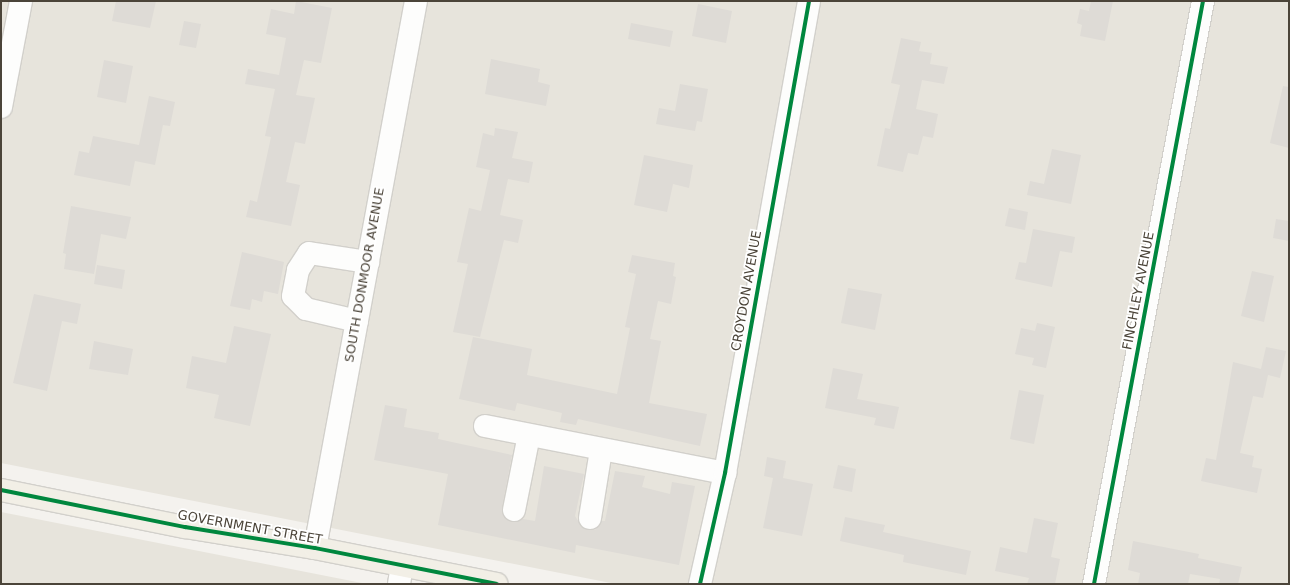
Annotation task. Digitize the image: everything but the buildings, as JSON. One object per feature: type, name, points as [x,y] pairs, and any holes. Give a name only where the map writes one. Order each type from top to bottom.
[{"type":"main road","name":"GOVERNMENT STREET","points":[[1,490],[185,527],[315,548],[400,575],[496,584]]},
{"type":"street","points":[[1,107],[21,1]]},
{"type":"street","name":"SOUTH DONMOOR AVENUE","points":[[315,548],[416,1]]},
{"type":"street","name":"CROYDON AVENUE","points":[[700,584],[725,473],[809,1]]},
{"type":"street","name":"FINCHLEY AVENUE","points":[[1094,584],[1203,1]]},
{"type":"street","points":[[357,321],[306,309],[293,296],[298,270],[309,253],[368,262]]},
{"type":"street","points":[[485,426],[601,450],[725,473]]},
{"type":"street","points":[[514,510],[529,435]]},
{"type":"street","points":[[590,518],[601,450]]},
{"type":"shaded area","points":[[1,1],[1289,1],[1289,584],[616,584],[1,463]]},
{"type":"shaded area","points":[[1,512],[367,584],[1,584]]},
{"type":"cycle path","points":[[700,584],[725,473],[809,1]]},
{"type":"cycle path","points":[[1094,584],[1203,1]]},
{"type":"cycle path","points":[[1,490],[185,527],[315,548],[496,584]]}]
